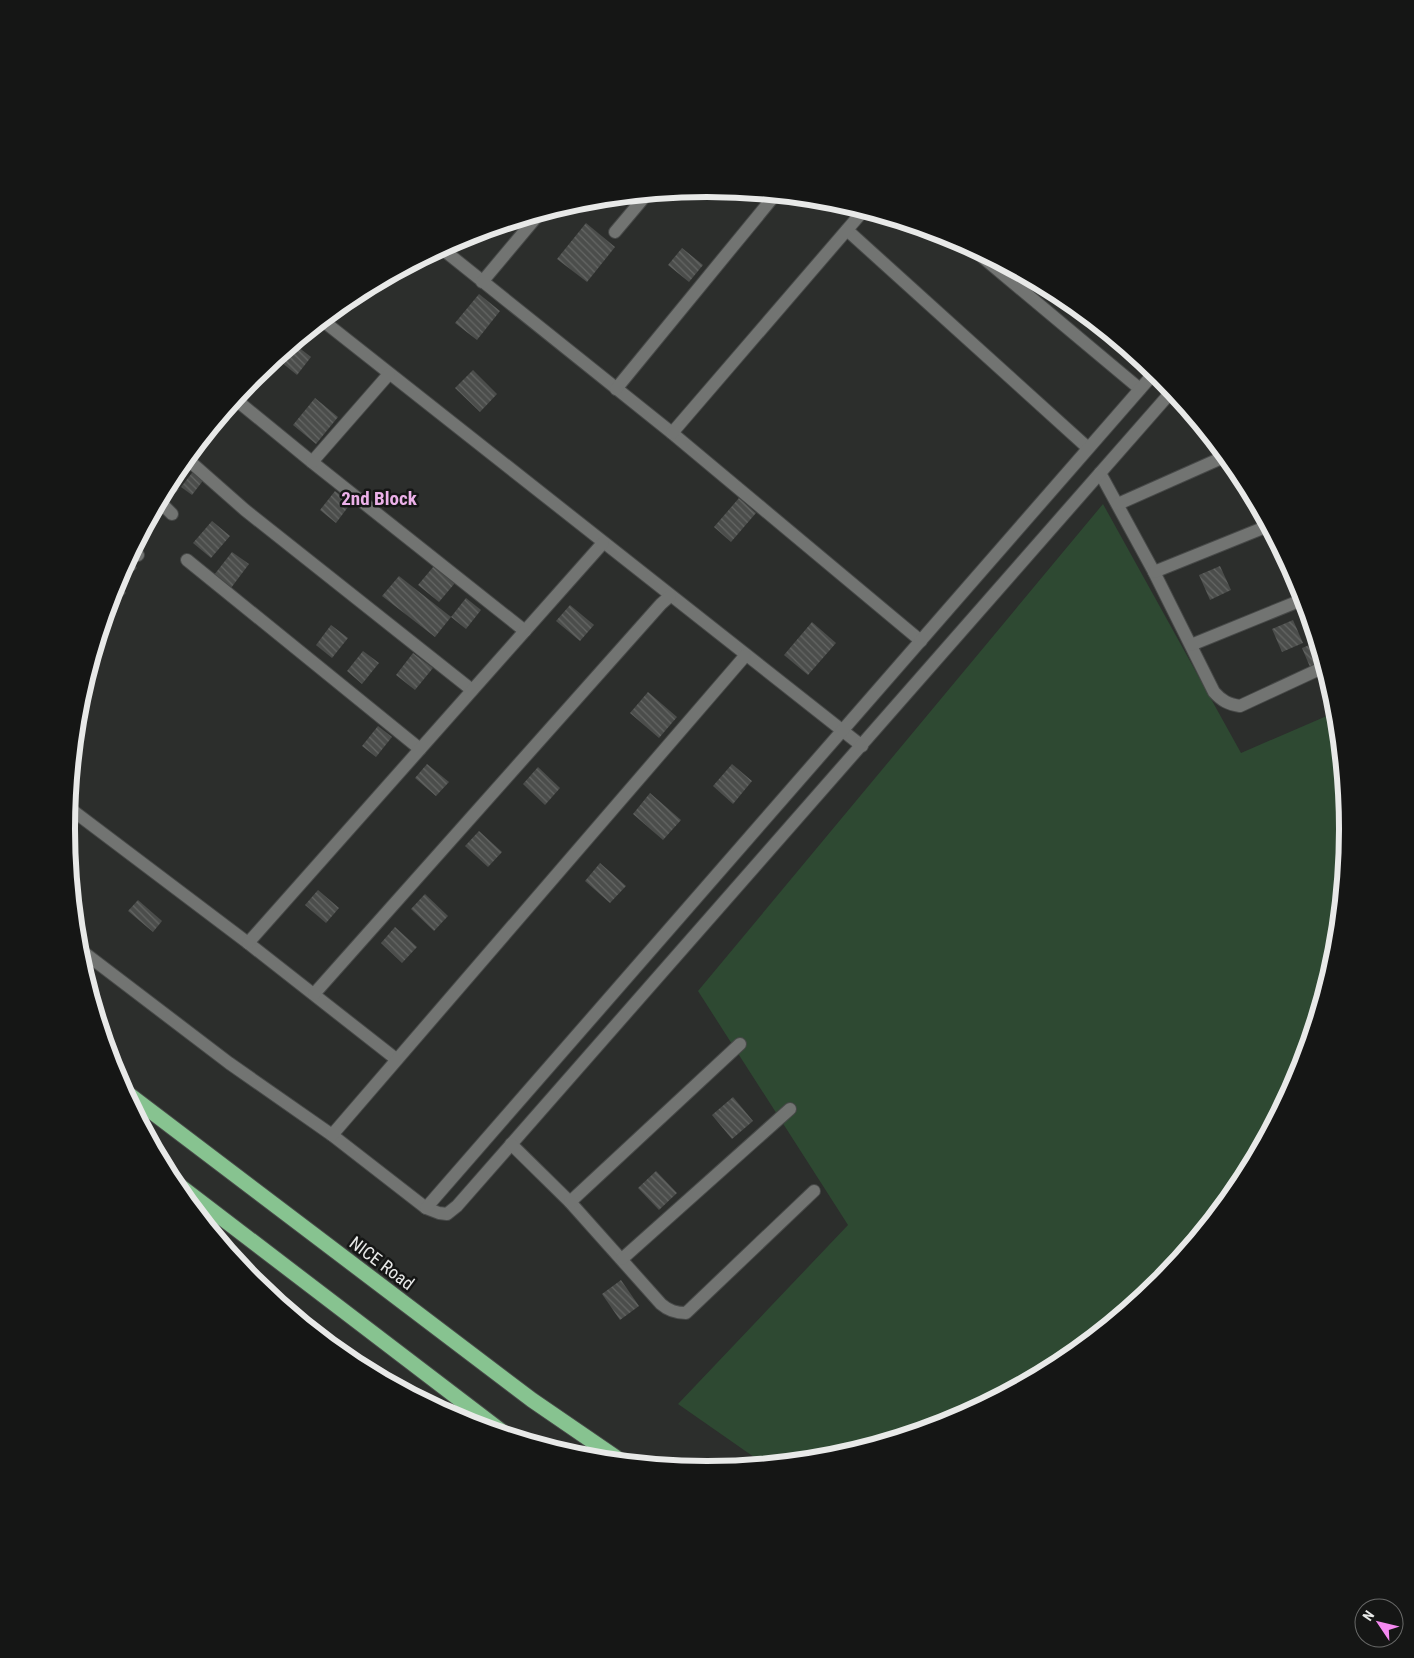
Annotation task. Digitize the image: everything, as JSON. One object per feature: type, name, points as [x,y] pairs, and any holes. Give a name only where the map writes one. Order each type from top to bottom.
[{"type":"highway","name":"NICE Road","points":[[136,1100],[532,1400],[610,1453]]},
{"type":"highway","points":[[194,1197],[489,1421]]},
{"type":"street","points":[[615,232],[642,200]]},
{"type":"street","points":[[616,389],[771,200]]},
{"type":"street","points":[[672,433],[859,216]]},
{"type":"street","points":[[482,282],[532,222]]},
{"type":"street","points":[[847,230],[1088,448]]},
{"type":"street","points":[[447,253],[672,433],[921,641]]},
{"type":"street","points":[[991,264],[1140,389]]},
{"type":"street","points":[[327,324],[745,656],[862,746]]},
{"type":"street","points":[[312,462],[389,374]]},
{"type":"street","points":[[426,1208],[1150,378]]},
{"type":"street","points":[[88,956],[229,1063],[332,1135],[426,1208],[447,1214],[457,1206],[512,1144],[1167,396]]},
{"type":"street","points":[[240,403],[525,631]]},
{"type":"street","points":[[1118,504],[1219,459]]},
{"type":"street","points":[[192,463],[245,510],[472,690]]},
{"type":"street","points":[[1100,473],[1154,572],[1214,692],[1220,699],[1240,706],[1318,670]]},
{"type":"street","points":[[164,507],[172,514]]},
{"type":"street","points":[[1154,572],[1262,528]]},
{"type":"street","points":[[248,943],[603,543]]},
{"type":"street","points":[[187,560],[420,749]]},
{"type":"street","points":[[314,994],[670,596]]},
{"type":"street","points":[[1191,645],[1296,602]]},
{"type":"street","points":[[332,1135],[745,656]]},
{"type":"street","points":[[75,816],[248,943],[396,1059]]},
{"type":"street","points":[[570,1202],[740,1044]]},
{"type":"street","points":[[622,1259],[790,1109]]},
{"type":"street","points":[[512,1144],[570,1202],[661,1304],[673,1312],[686,1313],[814,1191]]},
{"type":"green space","points":[[1103,504],[1241,753],[1329,715],[1338,788],[1338,870],[1334,911],[1317,993],[1291,1071],[1274,1109],[1232,1180],[1208,1214],[1154,1276],[1092,1330],[1058,1354],[987,1396],[949,1413],[871,1439],[830,1449],[757,1459],[678,1404],[848,1225],[698,991]]},
{"type":"building","points":[[586,223],[615,247],[587,282],[557,259]]},
{"type":"building","points":[[682,248],[703,265],[689,282],[668,265]]},
{"type":"building","points":[[479,294],[500,311],[477,340],[455,323]]},
{"type":"building","points":[[298,347],[311,357],[297,375],[281,362]]},
{"type":"building","points":[[473,370],[497,394],[480,412],[455,388]]},
{"type":"building","points":[[315,398],[338,417],[316,444],[293,425]]},
{"type":"building","points":[[195,469],[205,478],[192,495],[181,487]]},
{"type":"building","points":[[176,487],[179,489],[167,502]]},
{"type":"building","points":[[335,491],[351,503],[336,523],[320,510]]},
{"type":"building","points":[[739,498],[756,513],[731,542],[714,527]]},
{"type":"building","points":[[212,521],[230,536],[211,558],[193,543]]},
{"type":"building","points":[[232,552],[249,564],[231,588],[214,575]]},
{"type":"building","points":[[133,564],[137,568],[128,576]]},
{"type":"building","points":[[434,566],[455,583],[439,602],[418,585]]},
{"type":"building","points":[[1220,566],[1231,590],[1210,600],[1199,575]]},
{"type":"building","points":[[399,576],[451,617],[435,637],[382,596]]},
{"type":"building","points":[[122,589],[126,593],[118,600]]},
{"type":"building","points":[[466,598],[481,610],[466,629],[451,617]]},
{"type":"building","points":[[570,605],[594,625],[580,641],[556,621]]},
{"type":"building","points":[[1293,620],[1303,643],[1282,652],[1272,629]]},
{"type":"building","points":[[812,622],[836,643],[808,675],[784,655]]},
{"type":"building","points":[[331,625],[348,638],[332,658],[316,645]]},
{"type":"building","points":[[1311,645],[1317,664],[1310,667],[1302,648]]},
{"type":"building","points":[[363,651],[379,663],[362,684],[347,671]]},
{"type":"building","points":[[413,653],[433,668],[415,690],[396,675]]},
{"type":"building","points":[[648,692],[677,717],[659,738],[630,713]]},
{"type":"building","points":[[378,726],[392,737],[376,757],[362,746]]},
{"type":"building","points":[[427,764],[449,782],[436,796],[415,778]]},
{"type":"building","points":[[732,764],[752,781],[733,804],[713,786]]},
{"type":"building","points":[[538,767],[560,788],[545,805],[523,784]]},
{"type":"building","points":[[650,793],[681,820],[663,840],[633,814]]},
{"type":"building","points":[[479,831],[502,852],[488,867],[465,846]]},
{"type":"building","points":[[600,863],[626,886],[610,903],[585,881]]},
{"type":"building","points":[[318,890],[339,908],[326,923],[305,905]]},
{"type":"building","points":[[425,894],[448,916],[434,931],[411,909]]},
{"type":"building","points":[[138,900],[162,921],[153,932],[128,911]]},
{"type":"building","points":[[395,927],[417,947],[402,963],[381,943]]},
{"type":"building","points":[[733,1097],[753,1121],[732,1139],[712,1115]]},
{"type":"building","points":[[656,1171],[677,1193],[659,1210],[638,1188]]},
{"type":"building","points":[[621,1280],[639,1306],[620,1320],[602,1294]]},
{"type":"district","name":"2nd Block","points":[[379,498]]}]
